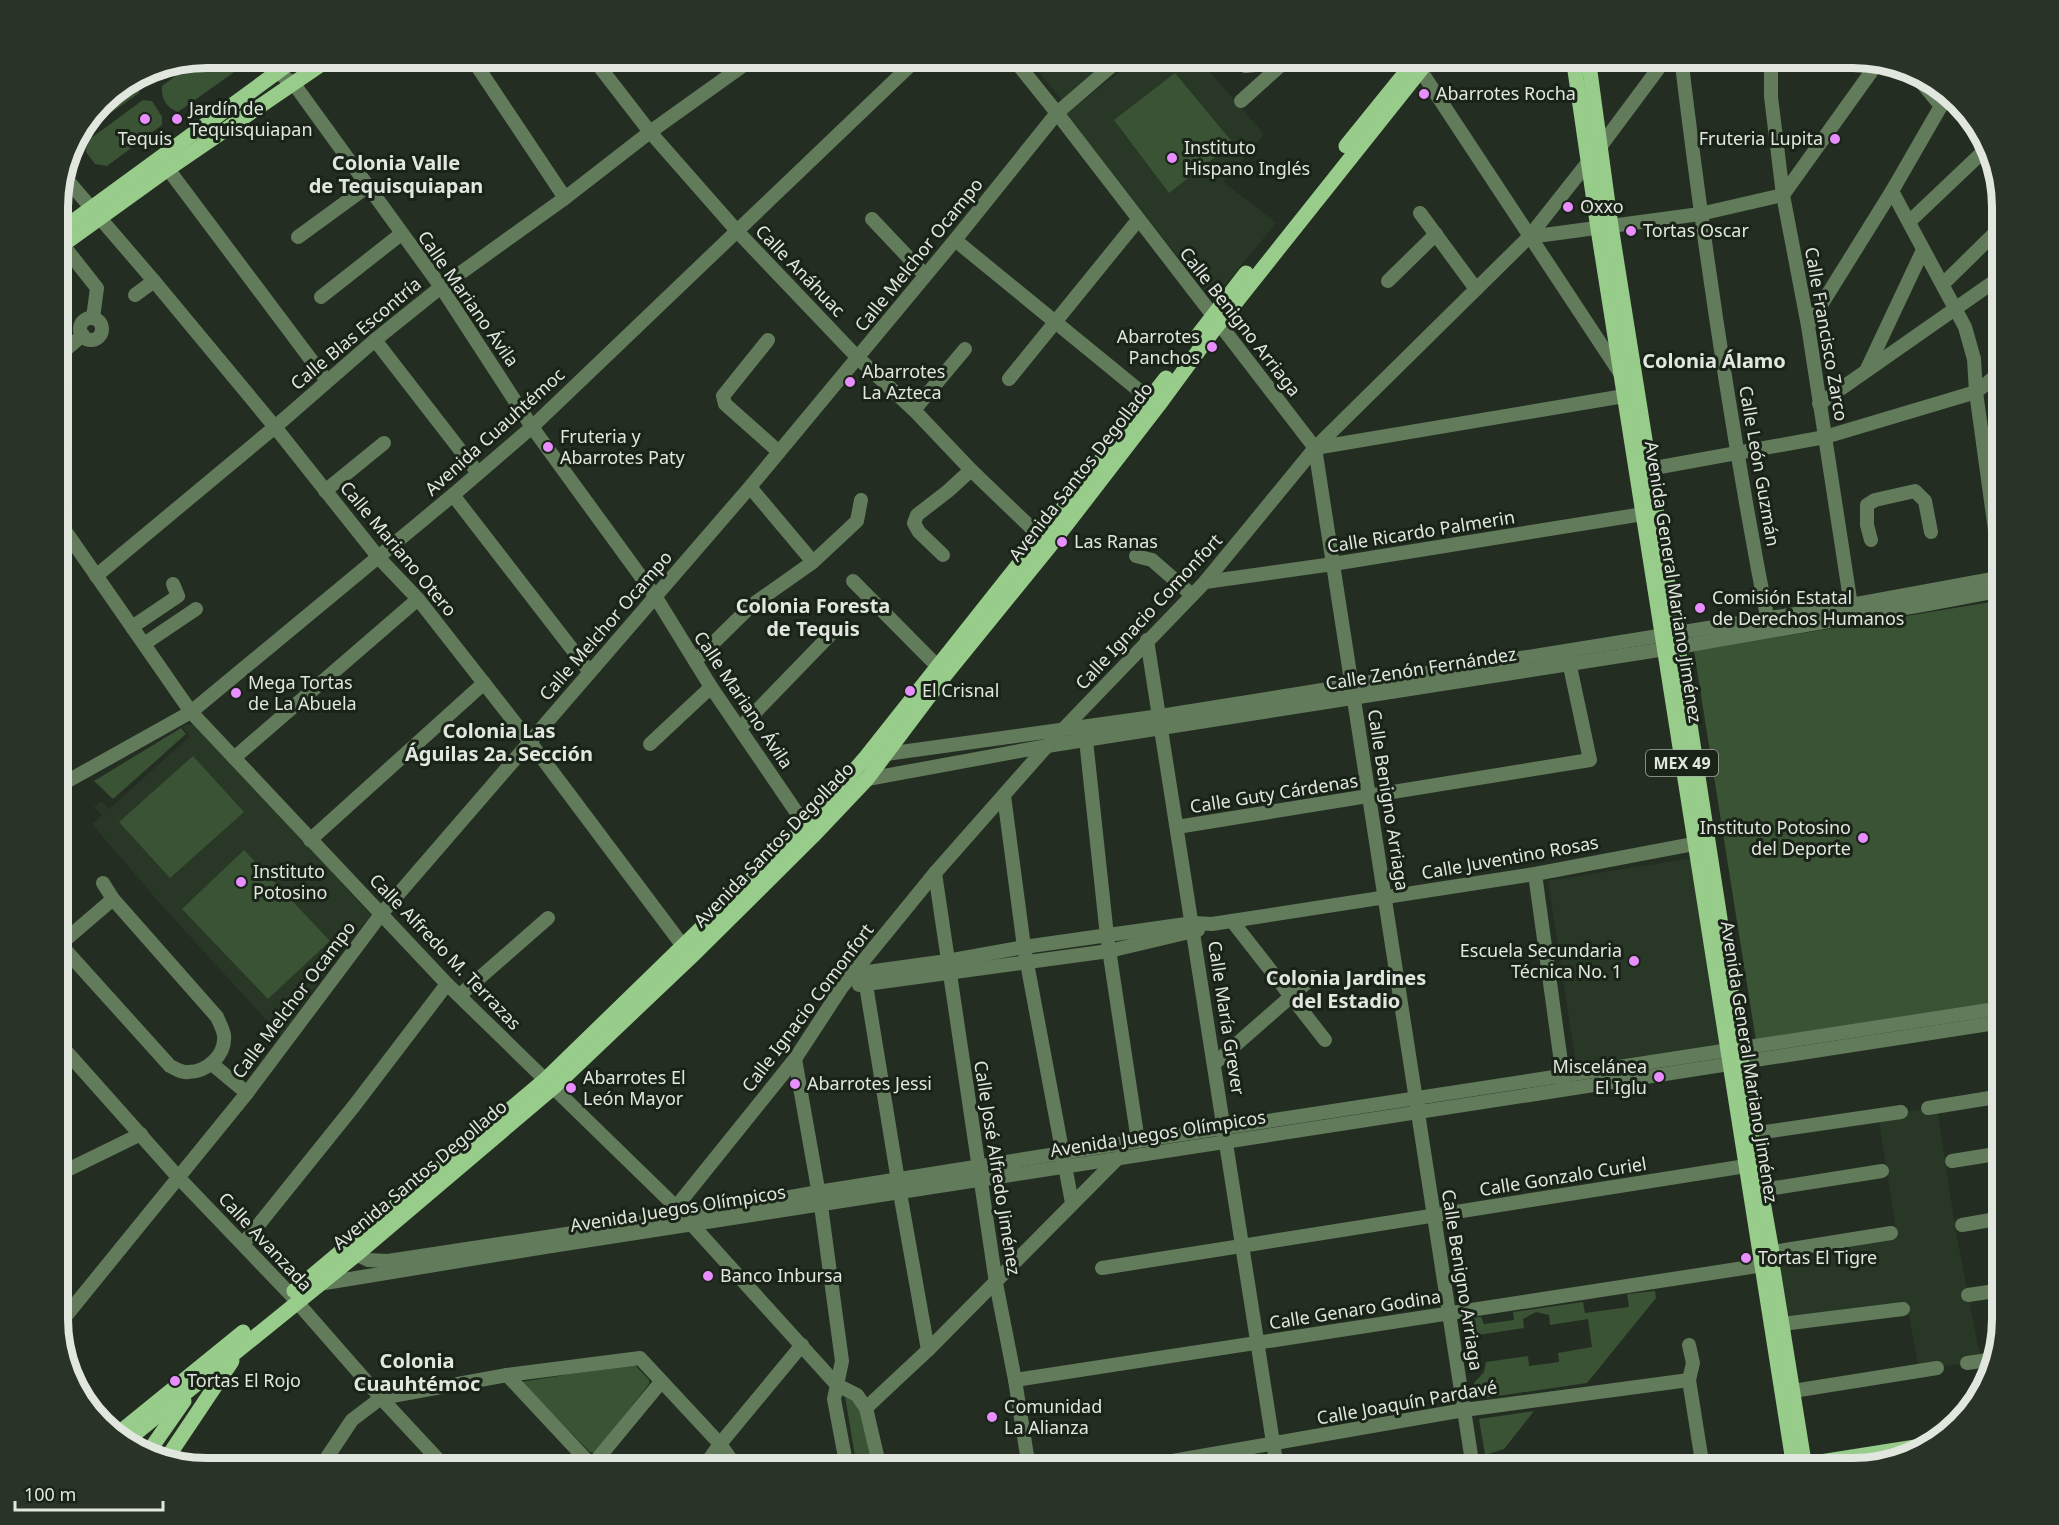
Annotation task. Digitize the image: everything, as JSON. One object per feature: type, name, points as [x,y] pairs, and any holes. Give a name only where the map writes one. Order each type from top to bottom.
[{"type":"main road","points":[[68,235],[283,68]]},
{"type":"main road","points":[[95,213],[168,169],[317,68]]},
{"type":"main road","name":"Avenida Santos Degollado","points":[[809,831],[845,782],[942,671],[1154,403],[1216,319],[1411,68]]},
{"type":"main road","name":"Avenida General Mariano Jiménez","points":[[1575,68],[1589,161],[1604,228],[1649,469],[1670,641],[1701,843],[1735,1056],[1762,1190],[1795,1458]]},
{"type":"main road","name":"Avenida General Mariano Jiménez","points":[[1589,68],[1600,147],[1604,228],[1620,374],[1643,514],[1670,641]]},
{"type":"main road","name":"Avenida Santos Degollado","points":[[123,1430],[351,1252],[550,1083],[809,831],[867,779],[942,671]]},
{"type":"main road","name":"Avenida General Mariano Jiménez","points":[[1735,1056],[1746,1166],[1769,1260],[1793,1391],[1796,1458]]},
{"type":"main road","name":"Avenida Santos Degollado","points":[[132,1436],[241,1348],[294,1298],[319,1284],[351,1252]]},
{"type":"main road","points":[[171,1453],[241,1348]]},
{"type":"main road","points":[[152,1447],[212,1358]]},
{"type":"main road","points":[[1850,1458],[1896,1450]]},
{"type":"street","name":"Calle Mariano Ávila","points":[[274,68],[294,84],[441,287],[532,426],[655,596],[711,687],[809,831]]},
{"type":"street","points":[[478,68],[565,198]]},
{"type":"street","name":"Calle Anáhuac","points":[[601,68],[650,132],[737,231],[857,357],[914,410],[971,470],[1045,541]]},
{"type":"street","name":"Calle Blas Escontría","points":[[96,576],[441,287],[740,68]]},
{"type":"street","name":"Avenida Cuauhtémoc","points":[[68,781],[191,712],[379,558],[532,426],[907,68]]},
{"type":"street","name":"Calle Benigno Arriaga","points":[[1021,68],[1315,448],[1471,1458]]},
{"type":"street","name":"Calle Melchor Ocampo","points":[[68,1315],[247,1093],[382,913],[750,487],[1057,113],[1109,68]]},
{"type":"street","points":[[1241,101],[1278,68]]},
{"type":"street","points":[[1420,68],[1620,374]]},
{"type":"street","name":"Calle Ignacio Comonfort","points":[[860,977],[935,873],[1047,746],[1205,582],[1315,448],[1529,237],[1659,68]]},
{"type":"street","name":"Calle León Guzmán","points":[[1682,68],[1700,214],[1737,454],[1768,625]]},
{"type":"street","name":"Calle Francisco Zarco","points":[[1771,68],[1771,98],[1783,195],[1808,326],[1852,611]]},
{"type":"street","points":[[1529,237],[1700,214],[1783,195],[1873,69]]},
{"type":"street","points":[[1808,326],[1944,102]]},
{"type":"street","points":[[1909,222],[1981,154]]},
{"type":"street","points":[[168,169],[327,381]]},
{"type":"street","name":"Calle Mariano Otero","points":[[70,183],[275,427],[379,558],[418,599],[689,950]]},
{"type":"street","points":[[298,237],[368,186]]},
{"type":"street","points":[[1892,191],[1965,327],[1974,359],[1976,392],[1992,503]]},
{"type":"street","points":[[1420,213],[1476,289]]},
{"type":"street","points":[[872,219],[925,275]]},
{"type":"street","points":[[1009,378],[1138,220]]},
{"type":"street","points":[[321,297],[401,234]]},
{"type":"street","points":[[1388,281],[1436,234]]},
{"type":"street","points":[[1943,284],[1992,236]]},
{"type":"street","points":[[955,240],[1154,403]]},
{"type":"street","points":[[1866,371],[1923,250]]},
{"type":"street","points":[[68,253],[97,288],[93,318],[101,324],[101,334],[92,339],[82,335],[68,347]]},
{"type":"street","points":[[135,296],[154,281]]},
{"type":"street","points":[[1819,404],[1992,283]]},
{"type":"street","points":[[375,340],[478,473]]},
{"type":"street","points":[[768,340],[723,396],[725,404],[779,452]]},
{"type":"street","points":[[914,410],[966,349]]},
{"type":"street","points":[[1649,469],[1825,437],[1976,392],[1992,379]]},
{"type":"street","points":[[1315,448],[1624,396]]},
{"type":"street","points":[[326,491],[384,443]]},
{"type":"street","points":[[943,555],[914,523],[917,515],[971,470]]},
{"type":"street","points":[[750,487],[813,562]]},
{"type":"street","points":[[1871,540],[1867,525],[1867,505],[1875,500],[1915,490],[1925,501],[1931,531]]},
{"type":"street","points":[[453,495],[589,671]]},
{"type":"street","points":[[695,661],[752,605],[813,562],[857,521],[861,500]]},
{"type":"street","name":"Calle Ricardo Palmerin","points":[[1205,582],[1333,564],[1643,514]]},
{"type":"street","points":[[1840,531],[1867,525]]},
{"type":"street","name":"Calle Alfredo M. Terrazas","points":[[68,535],[191,712],[447,984],[684,1216],[837,1385],[857,1395],[866,1408]]},
{"type":"street","points":[[1136,556],[1152,560],[1192,595]]},
{"type":"street","points":[[853,581],[942,671]]},
{"type":"street","points":[[132,627],[178,596],[173,584]]},
{"type":"street","name":"Calle Zenón Fernández","points":[[845,782],[1086,740],[1161,722],[1568,658],[1992,586]]},
{"type":"street","points":[[234,758],[418,599]]},
{"type":"street","points":[[144,644],[196,609]]},
{"type":"street","points":[[740,728],[834,631]]},
{"type":"street","name":"Calle María Grever","points":[[1147,640],[1276,1458]]},
{"type":"street","name":"Calle Guty Cárdenas","points":[[1177,827],[1590,760],[1568,658]]},
{"type":"street","points":[[310,840],[484,683]]},
{"type":"street","points":[[650,744],[711,687]]},
{"type":"street","name":"Calle Zenón Fernández","points":[[866,757],[1066,728],[1161,722]]},
{"type":"street","points":[[878,1458],[866,1408],[928,1350],[1072,1203],[1138,1141],[1107,936],[1086,740]]},
{"type":"street","points":[[1004,796],[1024,947],[1072,1203]]},
{"type":"street","name":"Calle Juventino Rosas","points":[[842,987],[860,977],[948,967],[1027,962],[1109,951],[1212,924],[1535,874],[1701,843]]},
{"type":"street","name":"Calle José Alfredo Jiménez","points":[[935,873],[996,1282],[1027,1458]]},
{"type":"street","points":[[1535,874],[1564,1082]]},
{"type":"street","points":[[68,956],[170,1066],[186,1073],[199,1071],[212,1064],[220,1053],[224,1035],[217,1017],[113,898],[103,883]]},
{"type":"street","points":[[68,938],[113,898]]},
{"type":"street","points":[[460,995],[548,918]]},
{"type":"street","points":[[1232,921],[1325,1040]]},
{"type":"street","name":"Calle Juventino Rosas","points":[[948,967],[1024,947],[1193,928]]},
{"type":"street","points":[[860,977],[928,1350]]},
{"type":"street","points":[[1215,1063],[1313,977]]},
{"type":"street","points":[[243,1244],[354,1106],[447,984]]},
{"type":"street","name":"Calle Ignacio Comonfort","points":[[684,1216],[795,1059],[842,987]]},
{"type":"street","name":"Avenida Juegos Olímpicos","points":[[1735,1056],[1992,1010]]},
{"type":"street","name":"Avenida Juegos Olímpicos","points":[[351,1252],[368,1260],[388,1261],[684,1216],[819,1199],[898,1186],[978,1166],[1138,1141],[1226,1134],[1735,1056],[1992,1023]]},
{"type":"street","name":"Calle Avanzada","points":[[68,1053],[178,1177],[294,1298],[437,1458]]},
{"type":"street","points":[[795,1059],[843,1361],[834,1399],[845,1458]]},
{"type":"street","points":[[212,1064],[247,1093]]},
{"type":"street","points":[[1928,1108],[1992,1098]]},
{"type":"street","points":[[1751,1134],[1901,1112]]},
{"type":"street","points":[[68,1170],[141,1134]]},
{"type":"street","name":"Avenida Juegos Olímpicos","points":[[898,1186],[981,1180],[1118,1159],[1226,1134]]},
{"type":"street","points":[[1952,1161],[1992,1155]]},
{"type":"street","name":"Calle Gonzalo Curiel","points":[[1102,1268],[1746,1166]]},
{"type":"street","points":[[1762,1190],[1882,1171]]},
{"type":"street","name":"Avenida Juegos Olímpicos","points":[[319,1284],[546,1247],[684,1216]]},
{"type":"street","points":[[1962,1226],[1992,1220]]},
{"type":"street","name":"Calle Genaro Godina","points":[[1015,1380],[1449,1313],[1769,1260],[1891,1233]]},
{"type":"street","points":[[1968,1295],[1992,1291]]},
{"type":"street","points":[[1782,1324],[1904,1309]]},
{"type":"street","points":[[710,1458],[802,1345]]},
{"type":"street","points":[[1689,1345],[1693,1363],[1689,1380],[1702,1458]]},
{"type":"street","points":[[327,1458],[352,1420],[381,1398],[507,1375],[640,1358],[720,1444],[730,1458]]},
{"type":"street","points":[[1966,1364],[1985,1361]]},
{"type":"street","points":[[1793,1391],[1937,1368]]},
{"type":"street","points":[[507,1375],[583,1458]]},
{"type":"street","name":"Calle Joaquín Pardavé","points":[[1194,1458],[1464,1410],[1689,1380]]},
{"type":"street","points":[[598,1458],[661,1382]]},
{"type":"shaded area","points":[[1036,68],[1102,68],[1063,102]]},
{"type":"shaded area","name":"Instituto Hispano Inglés","points":[[1125,68],[1207,68],[1264,134],[1224,182],[1276,223],[1216,296],[1209,296],[1065,114]]},
{"type":"shaded area","name":"Instituto Potosino","points":[[196,725],[371,915],[339,953],[281,1036],[165,909],[92,824],[102,815],[94,807],[101,801],[109,809],[190,736],[182,726]]},
{"type":"shaded area","name":"Escuela Secundaria Técnica No. 1","points":[[1692,858],[1722,1048],[1577,1071],[1548,881]]},
{"type":"shaded area","points":[[1937,1107],[1955,1227],[1981,1361],[1919,1370],[1907,1305],[1788,1320],[1779,1256],[1897,1235],[1878,1116]]},
{"type":"green space","points":[[237,68],[178,112],[170,108],[163,99],[162,86],[185,69]]},
{"type":"green space","points":[[1175,73],[1233,143],[1169,193],[1114,120]]},
{"type":"green space","points":[[139,85],[139,93],[94,125],[108,108]]},
{"type":"green space","points":[[143,100],[152,101],[162,117],[162,125],[107,166],[95,164],[86,152],[87,141]]},
{"type":"green space","name":"Instituto Potosino del Deporte","points":[[1991,602],[1992,1007],[1756,1041],[1694,651]]},
{"type":"green space","points":[[181,728],[186,734],[113,799],[94,781]]},
{"type":"green space","points":[[193,756],[244,812],[170,878],[119,822]]},
{"type":"green space","points":[[244,850],[330,941],[268,999],[182,909]]},
{"type":"green space","points":[[1655,1291],[1656,1298],[1587,1383],[1477,1399],[1474,1383],[1484,1372],[1486,1362],[1528,1356],[1529,1366],[1559,1362],[1558,1353],[1592,1347],[1588,1319],[1550,1325],[1549,1315],[1536,1312],[1523,1319],[1524,1328],[1478,1335],[1465,1327],[1465,1318],[1481,1317],[1484,1324],[1514,1320],[1513,1312],[1583,1302],[1585,1313],[1629,1307],[1627,1294]]},
{"type":"green space","points":[[634,1364],[649,1380],[649,1384],[595,1453],[590,1452],[521,1382]]},
{"type":"green space","points":[[845,1396],[850,1397],[861,1406],[873,1458],[855,1458]]},
{"type":"green space","points":[[1534,1411],[1504,1449],[1485,1455],[1479,1419]]},
{"type":"place","name":"Abarrotes Rocha","points":[[1424,94]]},
{"type":"place","name":"Tequis","points":[[145,119]]},
{"type":"place","name":"Jardín de Tequisquiapan","points":[[177,119]]},
{"type":"place","name":"Fruteria Lupita","points":[[1835,139]]},
{"type":"place","name":"Instituto Hispano Inglés","points":[[1172,158]]},
{"type":"place","name":"Oxxo","points":[[1568,207]]},
{"type":"place","name":"Tortas Oscar","points":[[1631,231]]},
{"type":"place","name":"Abarrotes Panchos","points":[[1212,347]]},
{"type":"place","name":"Abarrotes La Azteca","points":[[850,382]]},
{"type":"place","name":"Fruteria y Abarrotes Paty","points":[[548,447]]},
{"type":"place","name":"Las Ranas","points":[[1062,542]]},
{"type":"place","name":"Comisión Estatal de Derechos Humanos","points":[[1700,608]]},
{"type":"place","name":"El Crisnal","points":[[910,691]]},
{"type":"place","name":"Mega Tortas de La Abuela","points":[[236,693]]},
{"type":"place","name":"Instituto Potosino del Deporte","points":[[1863,838]]},
{"type":"place","name":"Instituto Potosino","points":[[241,882]]},
{"type":"place","name":"Escuela Secundaria Técnica No. 1","points":[[1634,961]]},
{"type":"place","name":"Miscelánea El Iglu","points":[[1659,1077]]},
{"type":"place","name":"Abarrotes Jessi","points":[[795,1084]]},
{"type":"place","name":"Abarrotes El León Mayor","points":[[571,1088]]},
{"type":"place","name":"Tortas El Tigre","points":[[1746,1258]]},
{"type":"place","name":"Banco Inbursa","points":[[708,1276]]},
{"type":"place","name":"Tortas El Rojo","points":[[175,1381]]},
{"type":"place","name":"Comunidad La Alianza","points":[[992,1417]]},
{"type":"district","name":"Colonia Valle de Tequisquiapan","points":[[396,174]]},
{"type":"district","name":"Colonia Álamo","points":[[1714,361]]},
{"type":"district","name":"Colonia Foresta de Tequis","points":[[813,618]]},
{"type":"district","name":"Colonia Las Águilas 2a. Sección","points":[[499,742]]},
{"type":"district","name":"Colonia Jardines del Estadio","points":[[1346,990]]},
{"type":"district","name":"Colonia Cuauhtémoc","points":[[417,1372]]}]
